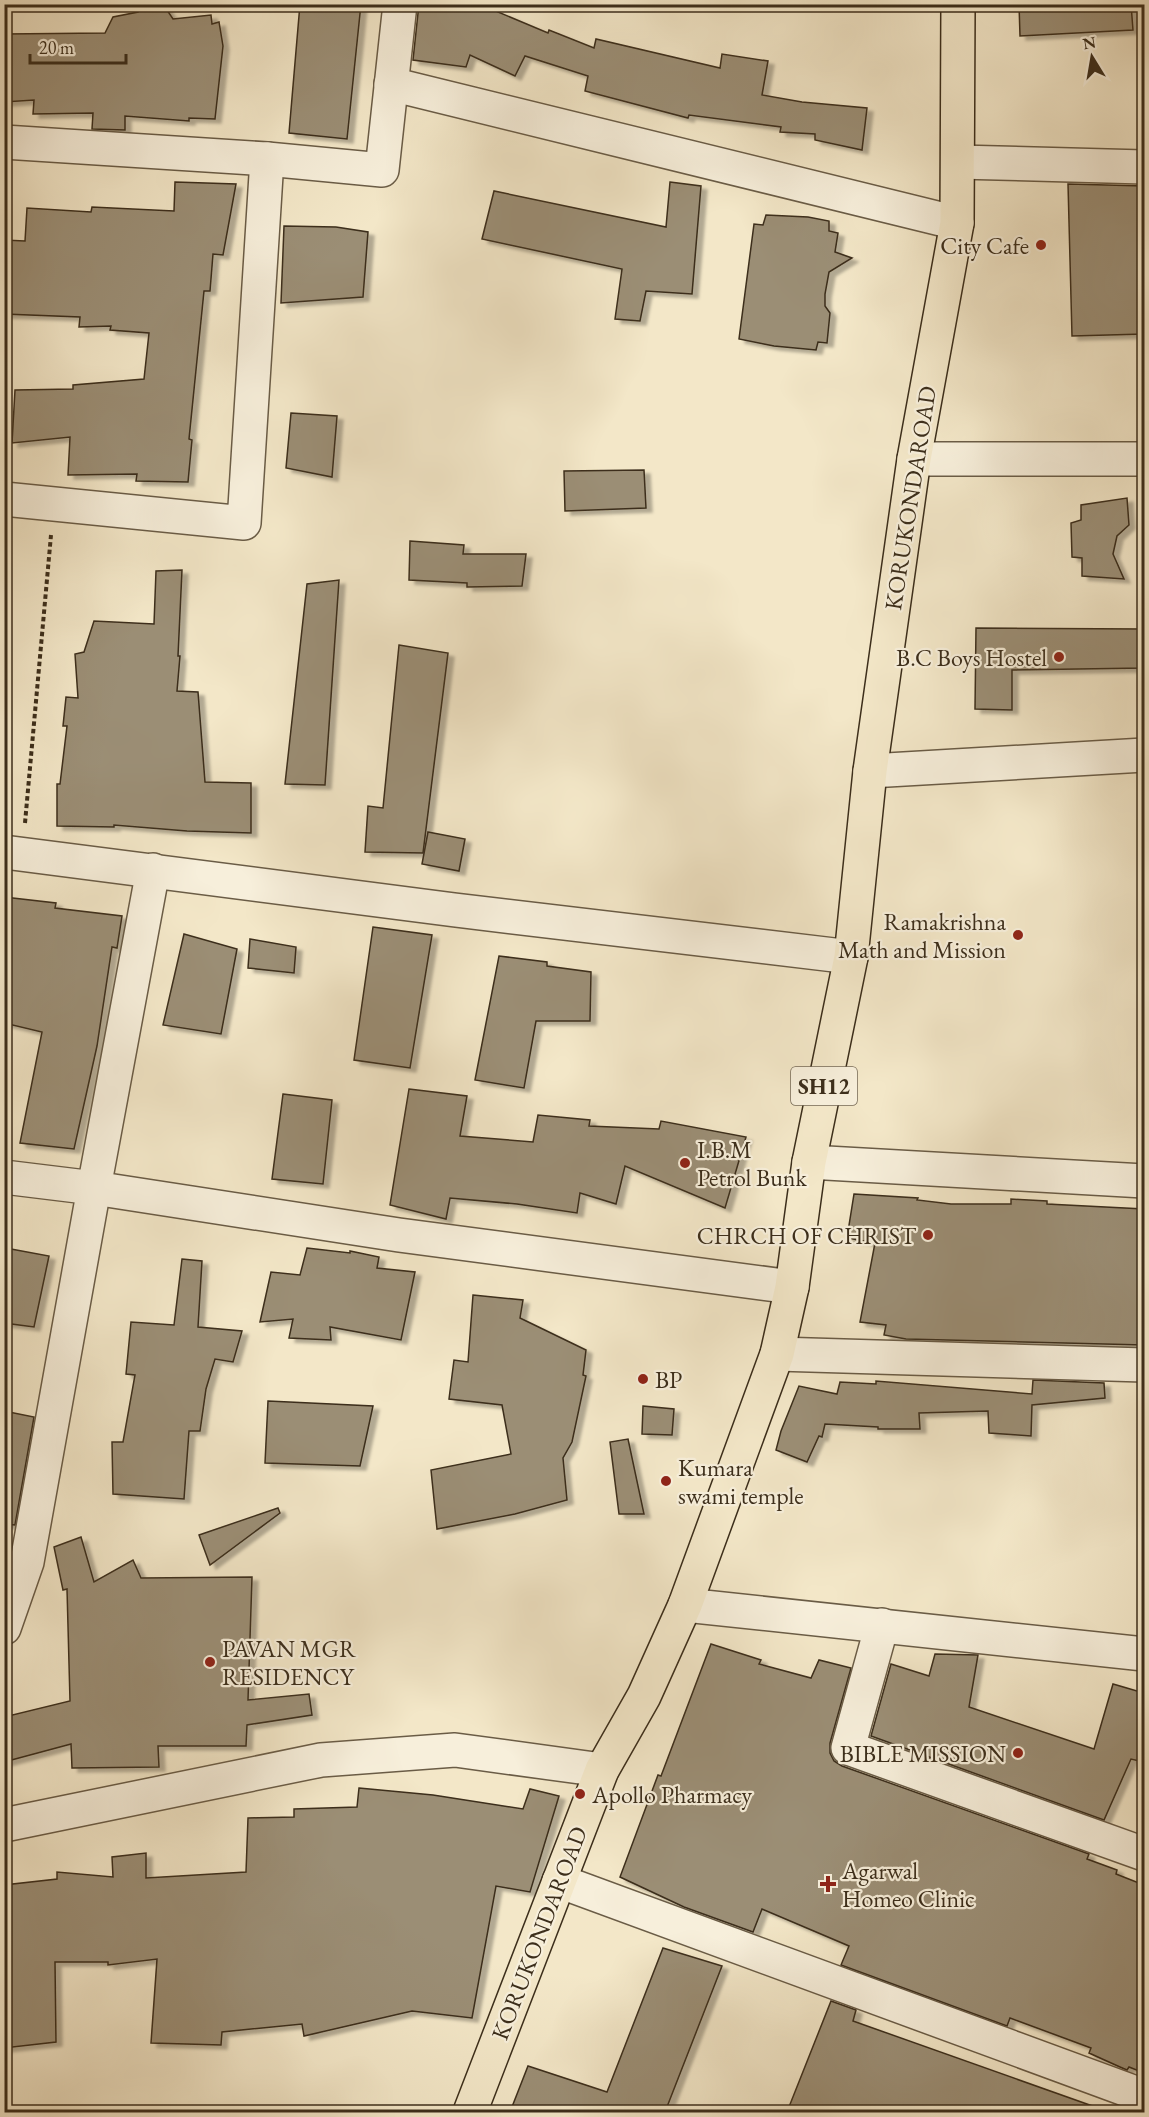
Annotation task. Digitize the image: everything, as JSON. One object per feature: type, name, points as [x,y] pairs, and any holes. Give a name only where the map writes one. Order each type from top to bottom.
[{"type":"main road","name":"KORUKONDAROAD","points":[[470,2112],[602,1770],[644,1696],[685,1605],[777,1354],[792,1287],[809,1162],[851,957],[870,771],[914,459],[957,223],[958,4]]},
{"type":"street","points":[[4,142],[267,159],[382,170],[400,4]]},
{"type":"street","points":[[391,84],[957,223]]},
{"type":"street","points":[[4,499],[244,523],[267,159]]},
{"type":"street","points":[[958,162],[1144,166]]},
{"type":"street","points":[[914,459],[1144,459]]},
{"type":"street","points":[[870,771],[1144,755]]},
{"type":"street","points":[[14,853],[455,910],[851,957]]},
{"type":"street","points":[[4,1628],[16,1559],[94,1188],[153,870]]},
{"type":"street","points":[[809,1162],[1144,1181]]},
{"type":"street","points":[[4,1177],[94,1188],[399,1235],[792,1287]]},
{"type":"street","points":[[777,1354],[1144,1365]]},
{"type":"street","points":[[685,1605],[1144,1654]]},
{"type":"street","points":[[882,1625],[848,1748],[1144,1854]]},
{"type":"street","points":[[4,1825],[321,1760],[455,1750],[602,1770]]},
{"type":"street","points":[[559,1881],[1144,2096]]},
{"type":"path","points":[[14,853],[54,504]]},
{"type":"building","points":[[139,4],[163,4],[173,19],[211,15],[212,24],[219,22],[223,46],[215,119],[189,118],[189,121],[125,116],[125,130],[92,129],[93,113],[33,114],[34,100],[4,102],[4,34],[105,33],[113,17],[138,12]]},
{"type":"building","points":[[300,4],[361,4],[347,139],[289,133]]},
{"type":"building","points":[[419,4],[479,4],[548,33],[549,30],[594,48],[596,39],[720,68],[722,54],[768,61],[762,95],[802,102],[867,108],[862,150],[815,140],[815,134],[780,132],[781,127],[689,115],[688,118],[585,91],[588,76],[525,56],[515,76],[470,55],[466,67],[413,60]]},
{"type":"building","points":[[1019,4],[1131,4],[1133,30],[1020,36]]},
{"type":"building","points":[[175,182],[236,184],[223,255],[213,254],[210,291],[204,291],[189,439],[192,440],[188,482],[136,481],[137,474],[68,475],[70,437],[12,443],[15,390],[73,389],[73,385],[144,379],[149,333],[110,330],[111,326],[79,327],[80,317],[4,314],[4,240],[25,241],[27,208],[91,212],[92,207],[174,211]]},
{"type":"building","points":[[670,182],[701,186],[692,294],[646,291],[640,321],[615,319],[622,269],[482,239],[494,191],[666,227]]},
{"type":"building","points":[[1068,184],[1144,186],[1144,334],[1072,336]]},
{"type":"building","points":[[766,215],[808,217],[829,221],[829,231],[838,233],[835,252],[852,258],[829,272],[825,294],[825,306],[830,313],[827,343],[818,342],[816,350],[774,346],[739,339],[754,224],[763,225]]},
{"type":"building","points":[[284,226],[336,227],[368,232],[363,297],[281,303]]},
{"type":"building","points":[[291,413],[337,416],[332,477],[286,468]]},
{"type":"building","points":[[644,470],[646,508],[565,511],[564,471]]},
{"type":"building","points":[[1127,498],[1129,525],[1117,536],[1113,554],[1124,579],[1082,576],[1082,558],[1072,557],[1071,523],[1081,520],[1081,505]]},
{"type":"building","points":[[410,541],[464,545],[463,554],[526,554],[522,586],[467,587],[467,583],[409,580]]},
{"type":"building","points":[[182,570],[177,691],[198,692],[205,782],[251,783],[251,833],[114,825],[114,827],[57,826],[57,784],[60,784],[67,726],[63,726],[66,697],[78,698],[75,654],[84,652],[94,621],[154,624],[156,571]]},
{"type":"building","points":[[339,580],[325,785],[285,784],[307,584]]},
{"type":"building","points":[[976,628],[1144,629],[1144,668],[1012,670],[1012,710],[975,709]]},
{"type":"building","points":[[399,645],[448,653],[423,853],[365,852],[368,806],[383,808]]},
{"type":"building","points":[[428,832],[465,839],[459,871],[422,864]]},
{"type":"building","points":[[4,897],[56,903],[55,908],[122,916],[117,948],[112,947],[97,1046],[74,1149],[20,1143],[42,1032],[4,1023]]},
{"type":"building","points":[[373,927],[432,935],[410,1068],[354,1060]]},
{"type":"building","points":[[184,934],[237,949],[221,1034],[163,1025]]},
{"type":"building","points":[[250,939],[296,947],[294,973],[248,968]]},
{"type":"building","points":[[499,956],[547,962],[547,966],[591,972],[590,1021],[536,1021],[524,1088],[475,1080]]},
{"type":"building","points":[[409,1089],[467,1096],[460,1136],[533,1142],[538,1115],[590,1120],[589,1126],[659,1129],[661,1121],[746,1137],[725,1208],[625,1166],[616,1204],[580,1193],[577,1213],[517,1204],[450,1198],[446,1219],[390,1205]]},
{"type":"building","points":[[283,1094],[332,1100],[323,1184],[272,1179]]},
{"type":"building","points":[[854,1194],[918,1198],[917,1200],[951,1204],[1011,1204],[1011,1199],[1047,1201],[1047,1204],[1144,1209],[1144,1345],[906,1339],[884,1335],[886,1325],[860,1322],[875,1243],[847,1238]]},
{"type":"building","points":[[307,1248],[350,1253],[350,1251],[379,1257],[377,1268],[415,1272],[401,1340],[330,1327],[331,1340],[289,1338],[293,1319],[260,1322],[271,1272],[300,1275]]},
{"type":"building","points":[[11,1249],[49,1256],[34,1327],[4,1323],[4,1277]]},
{"type":"building","points":[[182,1259],[202,1261],[198,1327],[242,1331],[233,1362],[215,1359],[206,1389],[200,1431],[189,1431],[184,1499],[113,1494],[112,1442],[123,1442],[135,1375],[126,1374],[131,1322],[174,1325]]},
{"type":"building","points":[[473,1295],[523,1300],[520,1318],[586,1350],[583,1375],[586,1376],[572,1442],[563,1458],[567,1500],[515,1514],[437,1529],[431,1470],[511,1454],[502,1405],[449,1399],[454,1360],[468,1362]]},
{"type":"building","points":[[1033,1380],[1104,1383],[1105,1398],[1032,1405],[1031,1436],[989,1433],[988,1411],[919,1413],[920,1429],[878,1429],[878,1427],[825,1424],[822,1437],[819,1436],[807,1462],[776,1450],[799,1386],[837,1394],[840,1382],[876,1384],[876,1381],[1032,1394]]},
{"type":"building","points":[[268,1401],[373,1406],[360,1466],[265,1463]]},
{"type":"building","points":[[643,1406],[674,1409],[672,1435],[642,1434]]},
{"type":"building","points":[[4,1411],[34,1417],[15,1525],[4,1524]]},
{"type":"building","points":[[628,1439],[644,1514],[619,1514],[610,1442]]},
{"type":"building","points":[[278,1508],[280,1513],[210,1565],[199,1535]]},
{"type":"building","points":[[81,1537],[94,1582],[133,1560],[141,1578],[252,1577],[248,1700],[309,1694],[312,1715],[247,1725],[246,1746],[158,1746],[159,1767],[72,1768],[71,1744],[4,1762],[4,1717],[70,1701],[67,1589],[63,1590],[54,1547]]},
{"type":"building","points":[[711,1644],[761,1660],[759,1664],[811,1678],[819,1660],[851,1668],[830,1743],[830,1753],[834,1761],[842,1766],[1089,1854],[1087,1859],[1117,1870],[1116,1874],[1144,1885],[1144,2073],[1129,2067],[1127,2070],[1089,2053],[1091,2048],[1010,2018],[1007,2026],[841,1965],[849,1946],[762,1909],[753,1932],[684,1907],[620,1877]]},
{"type":"building","points":[[935,1654],[978,1655],[969,1707],[1094,1749],[1113,1684],[1144,1693],[1144,1762],[1131,1759],[1104,1820],[871,1736],[891,1664],[929,1676]]},
{"type":"building","points":[[359,1788],[433,1795],[523,1809],[530,1789],[559,1796],[530,1892],[496,1886],[472,2018],[412,2011],[304,2036],[302,2024],[222,2032],[221,2045],[151,2043],[157,1959],[108,1965],[108,1962],[55,1962],[56,2042],[4,2048],[4,1885],[57,1879],[57,1872],[113,1877],[112,1857],[146,1853],[146,1878],[246,1872],[248,1818],[294,1817],[294,1809],[357,1807]]},
{"type":"building","points":[[663,1948],[722,1966],[665,2112],[510,2112],[528,2066],[607,2092]]},
{"type":"building","points":[[831,2001],[856,2010],[853,2021],[1101,2109],[1100,2112],[787,2112]]},
{"type":"place","name":"City Cafe","points":[[1041,245]]},
{"type":"place","name":"B.C Boys Hostel","points":[[1059,657]]},
{"type":"place","name":"Ramakrishna Math and Mission","points":[[1018,935]]},
{"type":"place","name":"I.B.M Petrol Bunk","points":[[685,1163]]},
{"type":"place","name":"CHRCH OF CHRIST","points":[[928,1235]]},
{"type":"place","name":"BP","points":[[643,1379]]},
{"type":"place","name":"Kumara swami temple","points":[[666,1481]]},
{"type":"place","name":"PAVAN MGR RESIDENCY","points":[[210,1662]]},
{"type":"place","name":"BIBLE MISSION","points":[[1018,1753]]},
{"type":"place","name":"Apollo Pharmacy","points":[[580,1794]]},
{"type":"place","name":"Agarwal Homeo Clinic","points":[[828,1884]]}]
